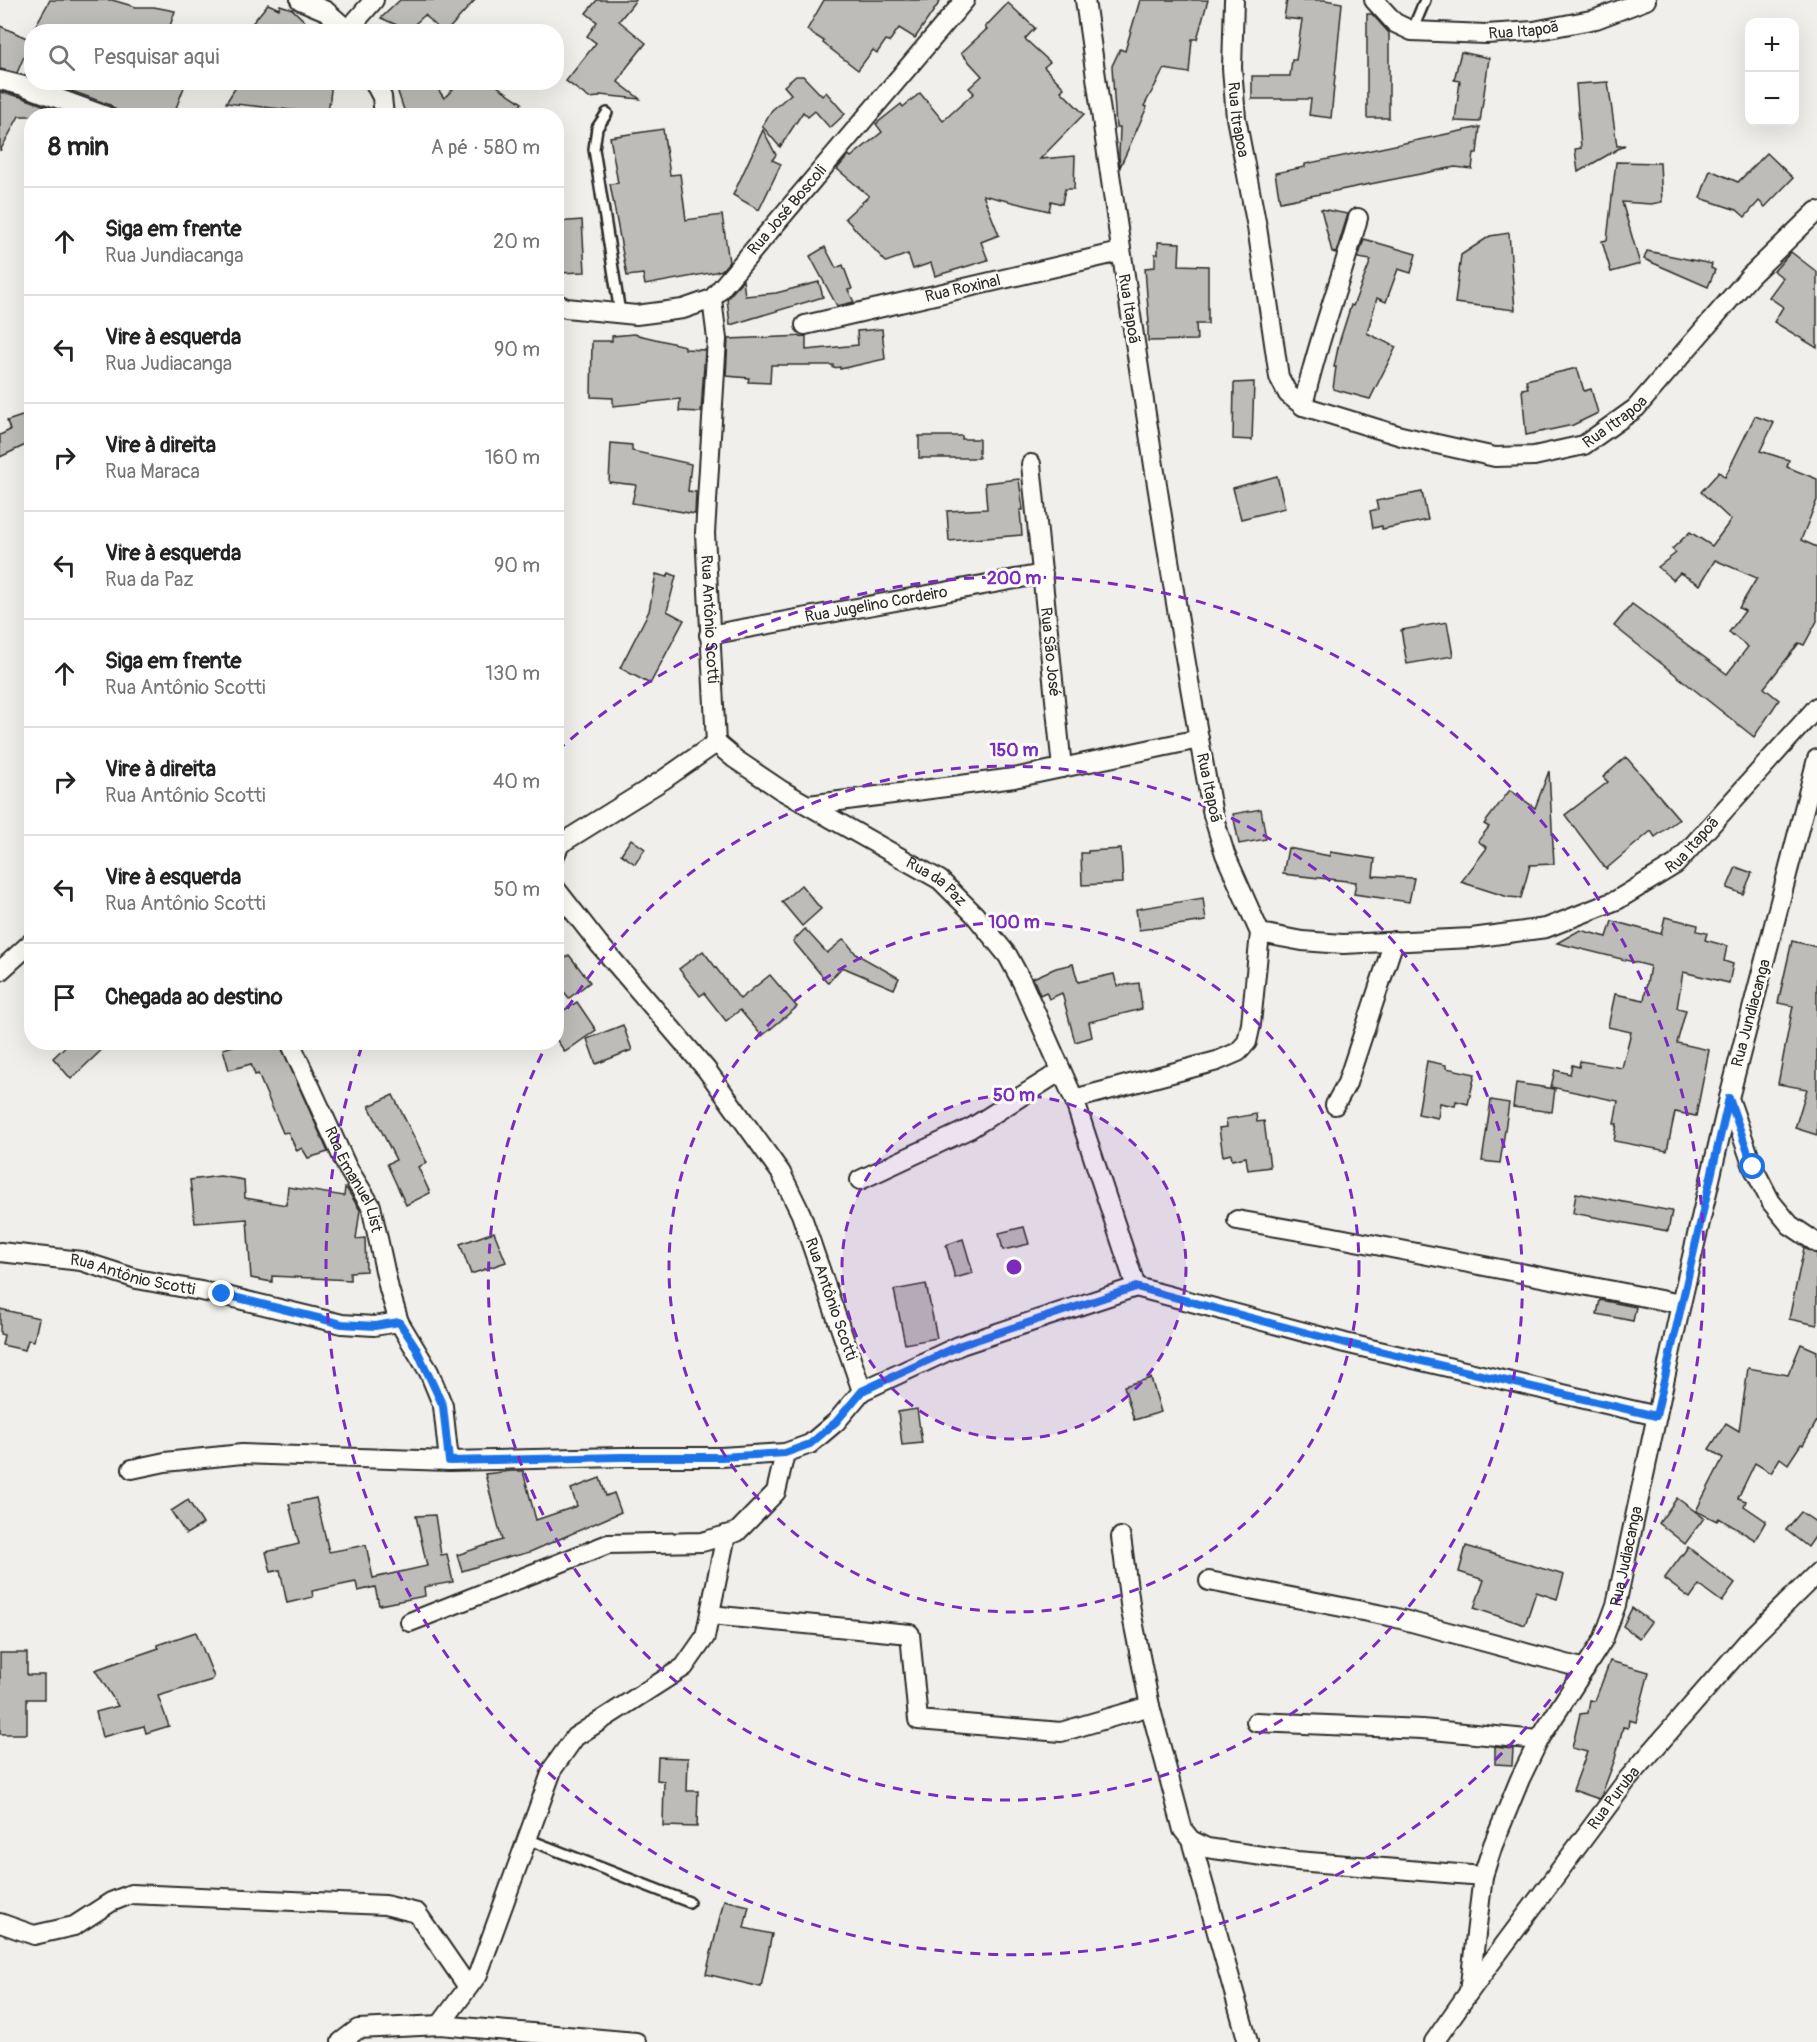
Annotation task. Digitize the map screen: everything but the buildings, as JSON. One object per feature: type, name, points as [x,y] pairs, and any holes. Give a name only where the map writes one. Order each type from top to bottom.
[{"type":"street","points":[[300,0],[326,11],[342,24]]},
{"type":"street","points":[[355,24],[374,0]]},
{"type":"street","name":"Rua José Boscoli","points":[[712,299],[965,0]]},
{"type":"street","name":"Rua Itapoã","points":[[1085,0],[1106,136],[1120,252],[1176,609],[1213,815],[1225,854],[1260,933],[1333,944],[1472,938],[1546,928],[1617,900],[1676,864],[1817,707]]},
{"type":"street","name":"Rua Itrapoa","points":[[1234,0],[1232,68],[1236,118],[1257,227],[1279,377],[1287,394],[1303,406],[1401,436],[1495,457],[1534,456],[1584,445],[1636,408],[1750,276],[1817,211]]},
{"type":"street","points":[[1374,0],[1395,23],[1412,31]]},
{"type":"street","name":"Rua Itapoã","points":[[1412,31],[1486,34],[1534,31],[1596,19],[1646,0]]},
{"type":"street","points":[[0,80],[24,86]]},
{"type":"street","points":[[35,90],[84,108]]},
{"type":"street","points":[[378,90],[383,108]]},
{"type":"street","points":[[1303,406],[1314,358],[1342,275],[1358,218]]},
{"type":"street","name":"Rua Roxinal","points":[[805,325],[1120,252]]},
{"type":"street","points":[[564,307],[636,315],[683,309],[712,299]]},
{"type":"street","name":"Rua Antônio Scotti","points":[[712,299],[717,339],[705,533],[716,743]]},
{"type":"street","name":"Rua São José","points":[[1031,464],[1062,768]]},
{"type":"street","name":"Rua Jugelino Cordeiro","points":[[709,634],[1042,574]]},
{"type":"street","points":[[809,805],[1014,778],[1199,739]]},
{"type":"street","points":[[564,842],[663,780],[716,743]]},
{"type":"street","name":"Rua da Paz","points":[[716,743],[772,784],[940,880],[974,914],[1008,956],[1022,982],[1074,1100],[1136,1287]]},
{"type":"street","name":"Rua Jundiacanga","points":[[1729,1098],[1817,759]]},
{"type":"street","name":"Rua Antônio Scotti","points":[[564,899],[599,944],[706,1069],[781,1173],[801,1214],[862,1391]]},
{"type":"street","points":[[1074,1100],[1216,1061],[1238,1052],[1247,1042],[1251,1023],[1260,933]]},
{"type":"street","points":[[1335,1105],[1347,1083],[1394,941]]},
{"type":"street","points":[[0,971],[24,949]]},
{"type":"street","name":"Rua Emanuel List","points":[[294,1050],[347,1167],[371,1206],[388,1289],[399,1322]]},
{"type":"street","points":[[860,1180],[971,1128],[1061,1071]]},
{"type":"street","points":[[1729,1098],[1753,1167],[1771,1202],[1790,1225],[1817,1243]]},
{"type":"street","name":"Rua Judiacanga","points":[[1469,1992],[1483,1875],[1520,1779],[1539,1740],[1604,1640],[1616,1605],[1656,1416],[1729,1098]]},
{"type":"street","points":[[1237,1221],[1329,1236],[1681,1304]]},
{"type":"street","name":"Rua Antônio Scotti","points":[[0,1252],[81,1261],[137,1279],[222,1294],[342,1324],[375,1326],[399,1322]]},
{"type":"street","points":[[132,1469],[184,1460],[242,1455],[449,1461],[721,1457],[785,1453],[810,1444],[836,1422],[862,1391],[961,1345],[1136,1287],[1345,1343],[1656,1416]]},
{"type":"street","points":[[399,1322],[415,1346],[443,1406],[449,1461]]},
{"type":"street","points":[[410,1622],[608,1544],[702,1542],[737,1532],[776,1491],[785,1453]]},
{"type":"street","points":[[440,2025],[478,1974],[553,1768],[575,1737],[684,1667],[705,1637],[726,1535]]},
{"type":"street","points":[[1120,1537],[1131,1611],[1150,1706],[1183,1830],[1191,1840],[1248,2042]]},
{"type":"street","name":"Rua Puruba","points":[[1434,2042],[1627,1780],[1748,1641],[1817,1573]]},
{"type":"street","points":[[1209,1581],[1393,1617],[1585,1669]]},
{"type":"street","points":[[710,1615],[910,1634],[918,1720],[1061,1732],[1150,1706]]},
{"type":"street","points":[[1256,1722],[1422,1729],[1539,1740]]},
{"type":"street","points":[[1191,1840],[1207,1848],[1297,1861],[1483,1875]]},
{"type":"street","points":[[0,1923],[34,1935],[74,1926],[111,1902],[131,1894],[385,1905],[417,1913],[468,1987]]},
{"type":"street","points":[[341,2042],[358,2029],[440,2025],[636,2042]]},
{"type":"lane","points":[[1412,31],[1425,0]]},
{"type":"lane","points":[[608,114],[597,128],[594,149],[620,313]]},
{"type":"lane","points":[[527,1839],[689,1902]]},
{"type":"route","points":[[222,1294],[342,1324],[375,1326],[399,1322],[429,1372],[443,1406],[449,1461],[721,1457],[785,1453],[810,1444],[836,1422],[862,1391],[961,1345],[1136,1287],[1345,1343],[1656,1416],[1729,1098],[1753,1167]]}]
